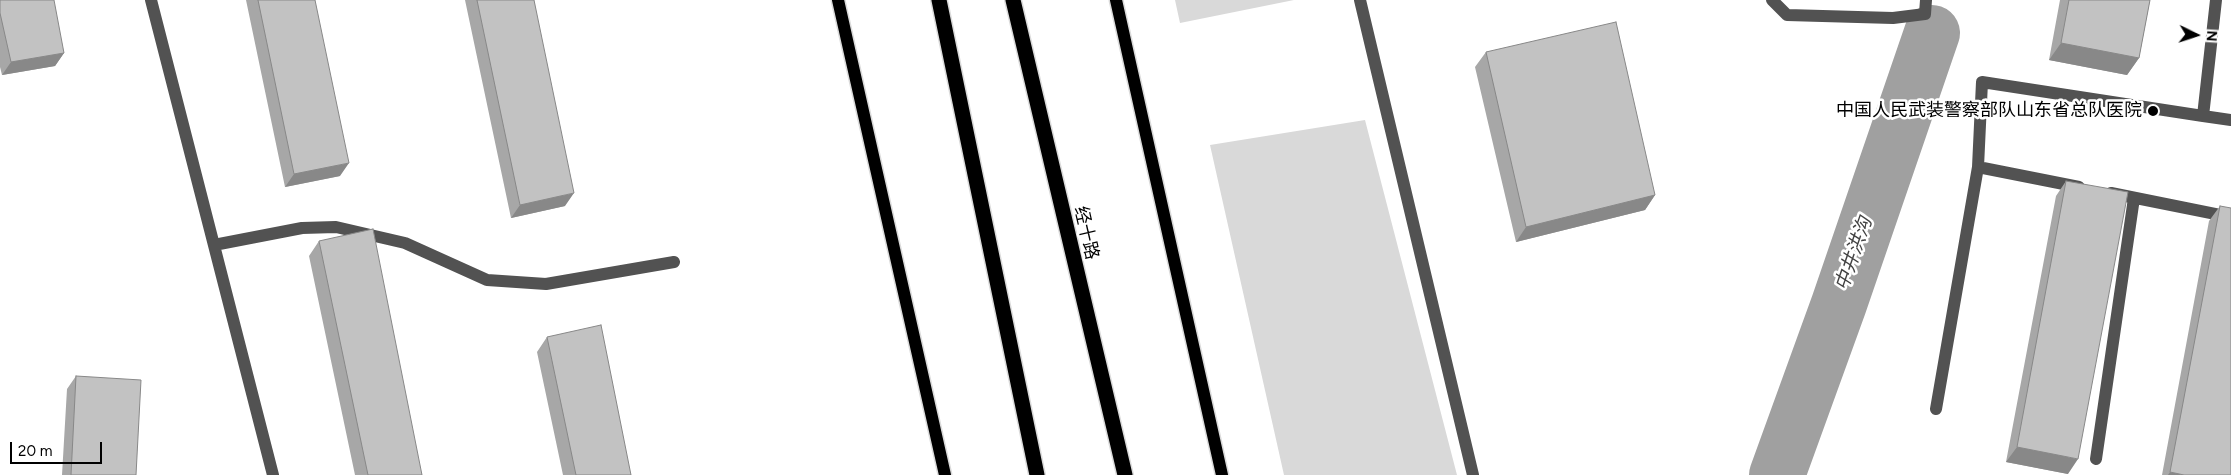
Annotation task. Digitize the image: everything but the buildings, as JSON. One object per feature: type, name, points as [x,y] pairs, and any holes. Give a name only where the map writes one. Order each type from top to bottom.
[{"type":"highway","points":[[939,0],[1037,475]]},
{"type":"highway","name":"经十路","points":[[1013,0],[1125,475]]},
{"type":"main road","points":[[838,0],[945,475]]},
{"type":"main road","points":[[1116,0],[1222,475]]},
{"type":"street","points":[[151,0],[273,475]]},
{"type":"street","points":[[1360,0],[1473,475]]},
{"type":"street","points":[[1772,0],[1787,15],[1893,18],[1925,14],[1926,0]]},
{"type":"street","points":[[2203,116],[2216,0]]},
{"type":"street","points":[[1936,409],[1978,167],[1982,82],[2231,120]]},
{"type":"street","points":[[1978,167],[2231,216]]},
{"type":"street","points":[[2096,459],[2134,198]]},
{"type":"street","points":[[214,245],[302,228],[336,227],[405,243],[487,280],[546,284],[674,262]]},
{"type":"shaded area","points":[[1175,0],[1294,0],[1180,23]]},
{"type":"shaded area","points":[[1365,120],[1457,475],[1284,475],[1210,145]]},
{"type":"waterway","name":"中井洪沟","points":[[1777,475],[1839,304],[1932,33]]},
{"type":"place","name":"中国人民武装警察部队山东省总队医院","points":[[2153,111]]}]
